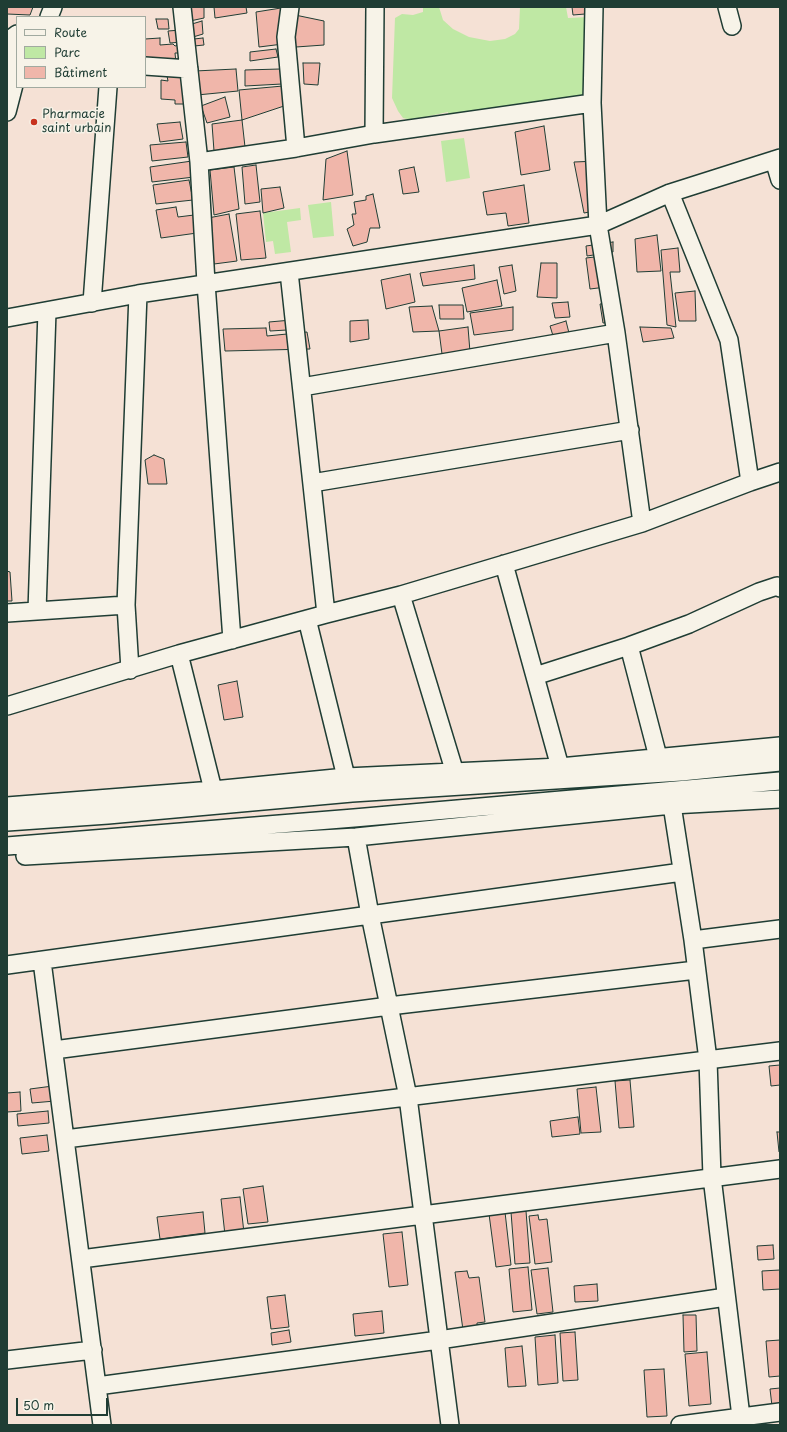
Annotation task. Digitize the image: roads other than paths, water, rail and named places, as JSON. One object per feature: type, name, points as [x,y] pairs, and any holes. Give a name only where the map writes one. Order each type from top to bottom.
[{"type":"street","points":[[50,16],[54,7]]},
{"type":"street","points":[[182,7],[199,162],[206,283],[232,640]]},
{"type":"street","points":[[290,7],[286,37],[296,148]]},
{"type":"street","points":[[374,134],[375,7]]},
{"type":"street","points":[[594,7],[592,103],[598,225],[616,333],[642,523]]},
{"type":"street","points":[[727,7],[732,26]]},
{"type":"street","points":[[7,112],[16,80],[10,46],[13,37],[16,34]]},
{"type":"street","points":[[146,66],[189,69]]},
{"type":"street","points":[[92,302],[108,88]]},
{"type":"street","points":[[199,162],[296,148],[374,134],[592,103]]},
{"type":"street","points":[[7,318],[206,283],[289,272],[598,225],[670,193],[777,159],[780,180]]},
{"type":"street","points":[[670,193],[729,340],[750,482]]},
{"type":"street","points":[[289,272],[326,614]]},
{"type":"street","points":[[130,670],[126,604],[138,294]]},
{"type":"street","points":[[37,611],[47,311]]},
{"type":"street","points":[[302,388],[616,333]]},
{"type":"street","points":[[312,484],[630,430]]},
{"type":"street","points":[[7,706],[179,654],[401,595],[642,523],[780,472]]},
{"type":"street","points":[[504,564],[560,767]]},
{"type":"street","points":[[534,676],[629,646],[689,624],[759,592],[777,586],[780,588]]},
{"type":"street","points":[[401,595],[455,773]]},
{"type":"street","points":[[7,613],[126,604]]},
{"type":"street","points":[[307,619],[346,778]]},
{"type":"street","points":[[629,646],[658,757]]},
{"type":"street","points":[[179,654],[213,790]]},
{"type":"street","points":[[7,806],[346,778],[560,767],[780,746]]},
{"type":"street","points":[[7,822],[108,815],[352,793],[681,772],[780,762]]},
{"type":"street","points":[[7,846],[362,818],[780,781]]},
{"type":"street","points":[[7,858],[356,837],[672,805],[780,799]]},
{"type":"street","points":[[672,805],[693,940],[708,1060],[712,1177],[741,1421]]},
{"type":"street","points":[[356,837],[370,915],[408,1096],[450,1425]]},
{"type":"street","points":[[7,965],[682,872]]},
{"type":"street","points":[[693,940],[780,929]]},
{"type":"street","points":[[42,961],[102,1425]]},
{"type":"street","points":[[54,1050],[389,1006],[696,970]]},
{"type":"street","points":[[65,1139],[780,1051]]},
{"type":"street","points":[[81,1259],[780,1169]]},
{"type":"street","points":[[97,1386],[439,1340],[726,1297]]},
{"type":"street","points":[[7,1360],[93,1350]]},
{"type":"street","points":[[680,1425],[741,1421],[780,1412]]},
{"type":"place","name":"Pharmacie saint urbain","points":[[34,122]]}]
